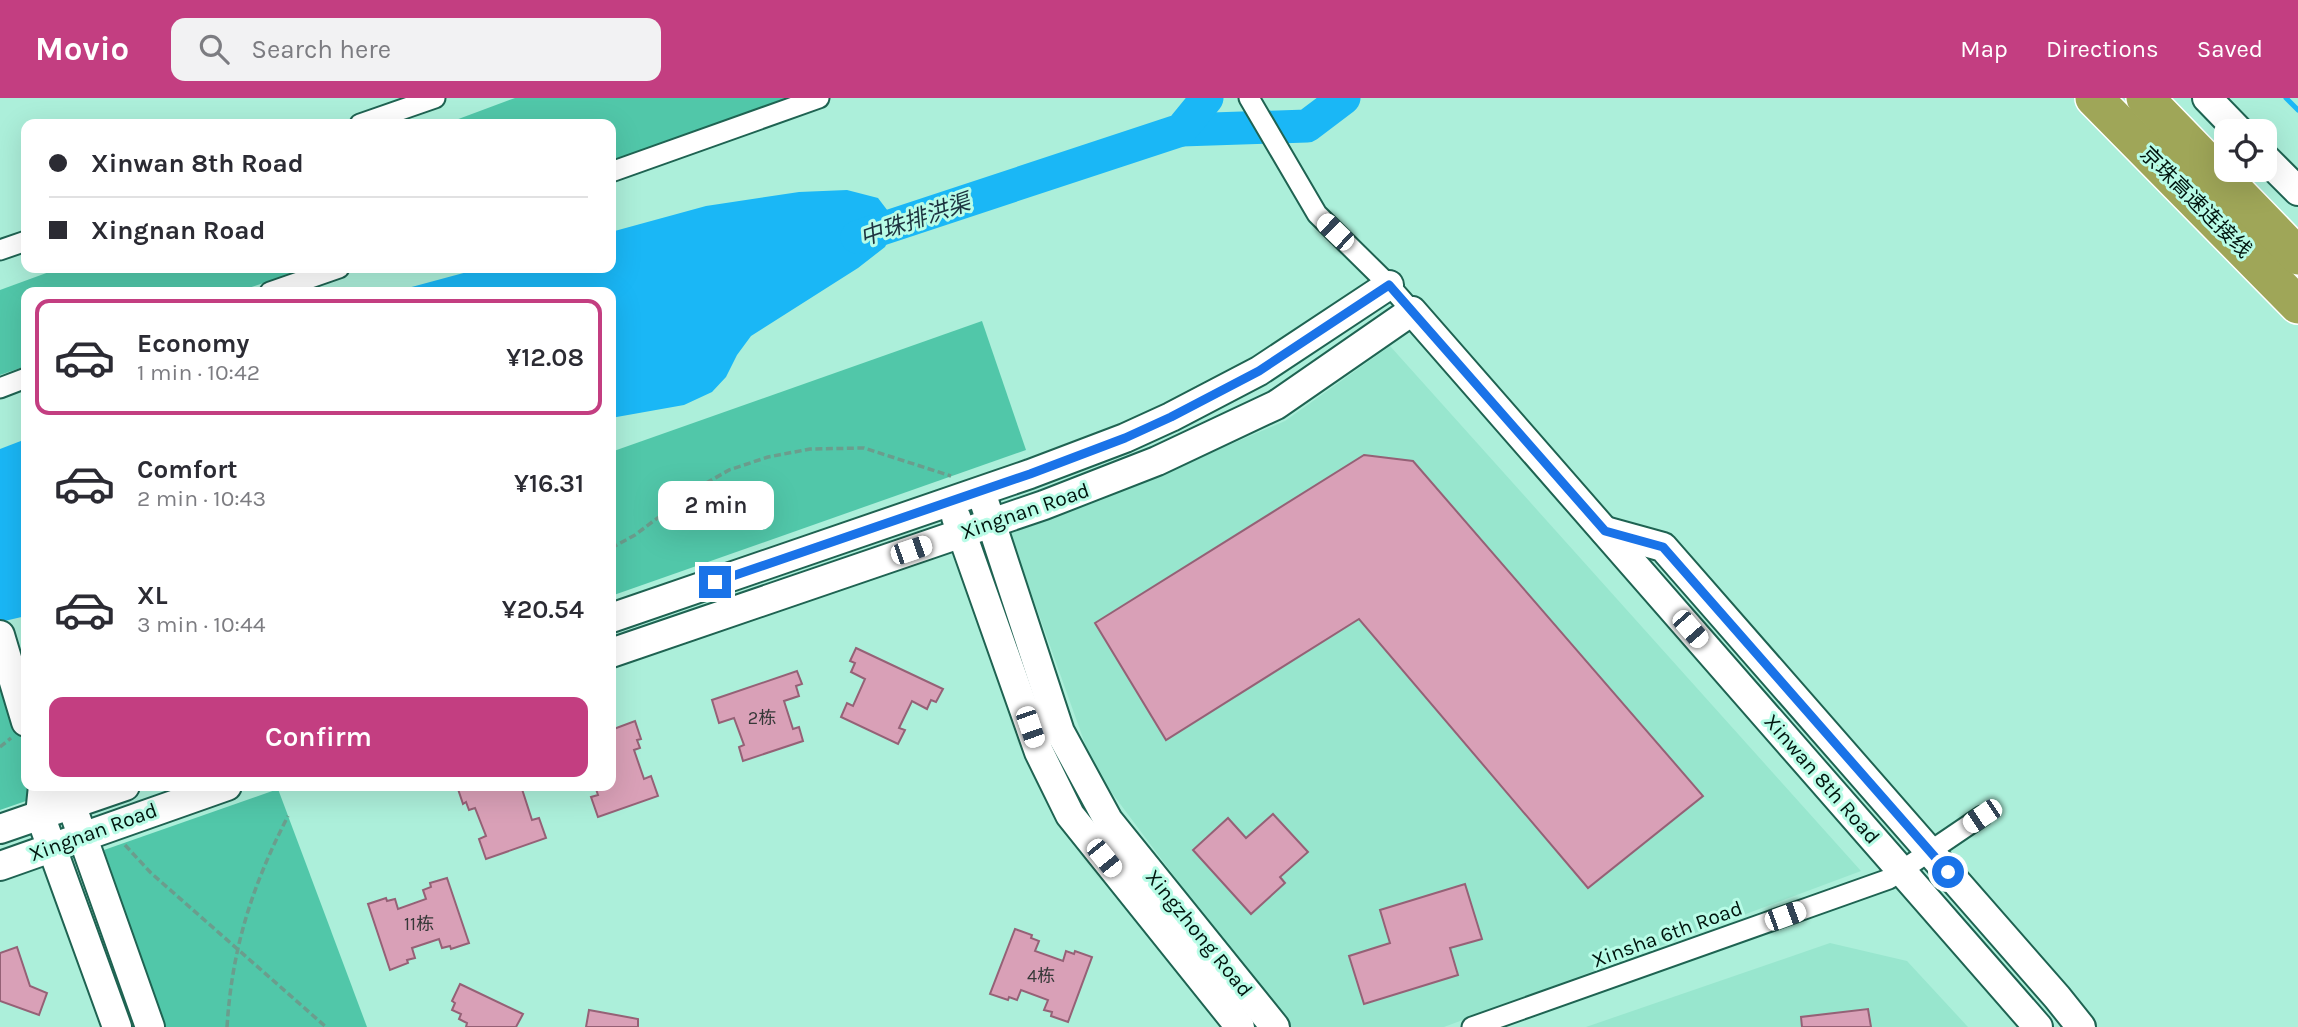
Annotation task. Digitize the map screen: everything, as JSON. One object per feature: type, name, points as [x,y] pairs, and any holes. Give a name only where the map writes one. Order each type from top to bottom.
[{"type":"highway","name":"京珠高速连接线","points":[[2094,98],[2298,305]]},
{"type":"highway","name":"京珠高速连接线","points":[[2145,98],[2298,256]]},
{"type":"street","points":[[374,119],[435,98]]},
{"type":"street","points":[[616,170],[818,98]]},
{"type":"street","points":[[1250,98],[1317,214],[1412,311]]},
{"type":"street","points":[[2207,98],[2227,119]]},
{"type":"street","points":[[2277,170],[2298,191]]},
{"type":"street","points":[[0,250],[21,243]]},
{"type":"street","points":[[284,287],[325,273]]},
{"type":"street","name":"Xingnan Road","points":[[616,616],[951,488],[981,490],[1125,438],[1259,371],[1389,285]]},
{"type":"street","name":"Xingnan Road","points":[[616,651],[1097,486],[1276,405],[1412,311]]},
{"type":"street","name":"Xinwan 8th Road","points":[[1412,311],[2038,1027]]},
{"type":"street","points":[[0,388],[21,380]]},
{"type":"street","name":"Xingzhong Road","points":[[951,488],[961,533],[1039,752],[1070,815],[1240,1027]]},
{"type":"street","name":"Xingzhong Road","points":[[981,490],[1060,732],[1108,820],[1275,1027]]},
{"type":"street","name":"Xinwan 8th Road","points":[[1605,531],[1663,547],[2081,1027]]},
{"type":"street","points":[[1,638],[20,730]]},
{"type":"street","points":[[42,791],[40,815],[117,1027]]},
{"type":"street","name":"Xingnan Road","points":[[0,829],[40,815],[62,795],[90,791]]},
{"type":"street","name":"Xingnan Road","points":[[0,866],[212,791]]},
{"type":"street","points":[[62,795],[83,835],[150,1027]]},
{"type":"street","name":"Xinsha 6th Road","points":[[1472,1027],[1889,879],[1982,816]]},
{"type":"path","points":[[616,545],[635,535],[696,489],[729,470],[768,457],[810,449],[864,448],[951,488]]},
{"type":"path","points":[[0,747],[20,730]]},
{"type":"path","points":[[227,1027],[246,911],[288,816]]},
{"type":"path","points":[[124,843],[151,873],[326,1027]]},
{"type":"shaded area","points":[[515,98],[792,98],[616,159],[616,119],[458,119]]},
{"type":"shaded area","points":[[46,273],[292,273],[252,287],[21,287],[21,368],[0,375],[0,290]]},
{"type":"shaded area","points":[[982,321],[1026,450],[616,594],[616,450]]},
{"type":"shaded area","points":[[1390,346],[1861,871],[1444,1027],[1287,1027],[1094,769],[1009,531],[1099,501],[1285,421]]},
{"type":"shaded area","points":[[21,660],[21,791],[55,791],[0,810],[0,668]]},
{"type":"shaded area","points":[[279,791],[367,1027],[164,1027],[104,850]]},
{"type":"shaded area","points":[[1830,943],[1907,961],[1968,1027],[1586,1027]]},
{"type":"water","points":[[847,190],[878,198],[897,223],[885,247],[858,268],[751,336],[726,377],[712,392],[684,405],[616,417],[616,287],[412,287],[463,273],[616,273],[616,231],[706,206],[799,192]]},
{"type":"water","points":[[21,441],[21,617],[0,622],[0,449]]},
{"type":"building","points":[[1364,455],[1413,461],[1703,796],[1588,888],[1359,619],[1166,740],[1095,623]]},
{"type":"building","points":[[856,648],[943,689],[936,702],[931,700],[927,709],[912,701],[899,728],[905,730],[898,744],[841,717],[847,703],[853,706],[865,679],[851,672],[855,663],[850,661]]},
{"type":"building","points":[[797,671],[802,684],[796,686],[799,696],[784,701],[793,729],[799,727],[803,741],[743,761],[739,747],[744,745],[734,718],[719,723],[712,700]]},
{"type":"building","points":[[635,721],[641,739],[637,740],[640,748],[634,750],[644,779],[651,776],[658,796],[598,817],[591,797],[598,795],[597,791],[616,791],[616,728]]},
{"type":"building","points":[[459,791],[523,791],[532,820],[539,818],[546,838],[486,859],[479,839],[486,836],[475,808],[469,810],[466,802],[463,804]]},
{"type":"building","points":[[1273,814],[1308,852],[1280,877],[1285,883],[1251,914],[1193,850],[1228,818],[1246,838]]},
{"type":"building","points":[[447,878],[469,943],[451,949],[450,946],[442,948],[439,939],[412,948],[415,958],[390,970],[368,904],[386,898],[387,901],[395,899],[398,909],[426,899],[423,890],[431,887],[430,883]]},
{"type":"building","points":[[1465,884],[1482,939],[1450,948],[1458,975],[1364,1004],[1349,956],[1390,943],[1380,910]]},
{"type":"building","points":[[1015,929],[1032,935],[1031,938],[1039,941],[1035,951],[1063,961],[1066,951],[1092,957],[1068,1022],[1051,1016],[1052,1012],[1044,1010],[1048,1000],[1021,990],[1017,1000],[990,994]]},
{"type":"building","points":[[17,947],[30,986],[47,993],[39,1015],[0,1001],[0,953]]},
{"type":"building","points":[[460,984],[523,1014],[516,1027],[466,1027],[467,1023],[459,1019],[461,1014],[452,1010],[455,1003],[452,1001]]},
{"type":"building","points":[[1868,1009],[1871,1027],[1802,1027],[1801,1017]]},
{"type":"building","points":[[589,1010],[638,1019],[638,1027],[586,1027]]},
{"type":"waterway","name":"中珠排洪渠","points":[[857,237],[1181,130],[1207,98]]},
{"type":"waterway","points":[[1181,130],[1307,126],[1344,98]]},
{"type":"waterway","points":[[2286,98],[2298,110]]},
{"type":"route","points":[[715,582],[1030,474],[1125,438],[1259,371],[1389,285],[1605,531],[1663,547],[1948,872]]}]
